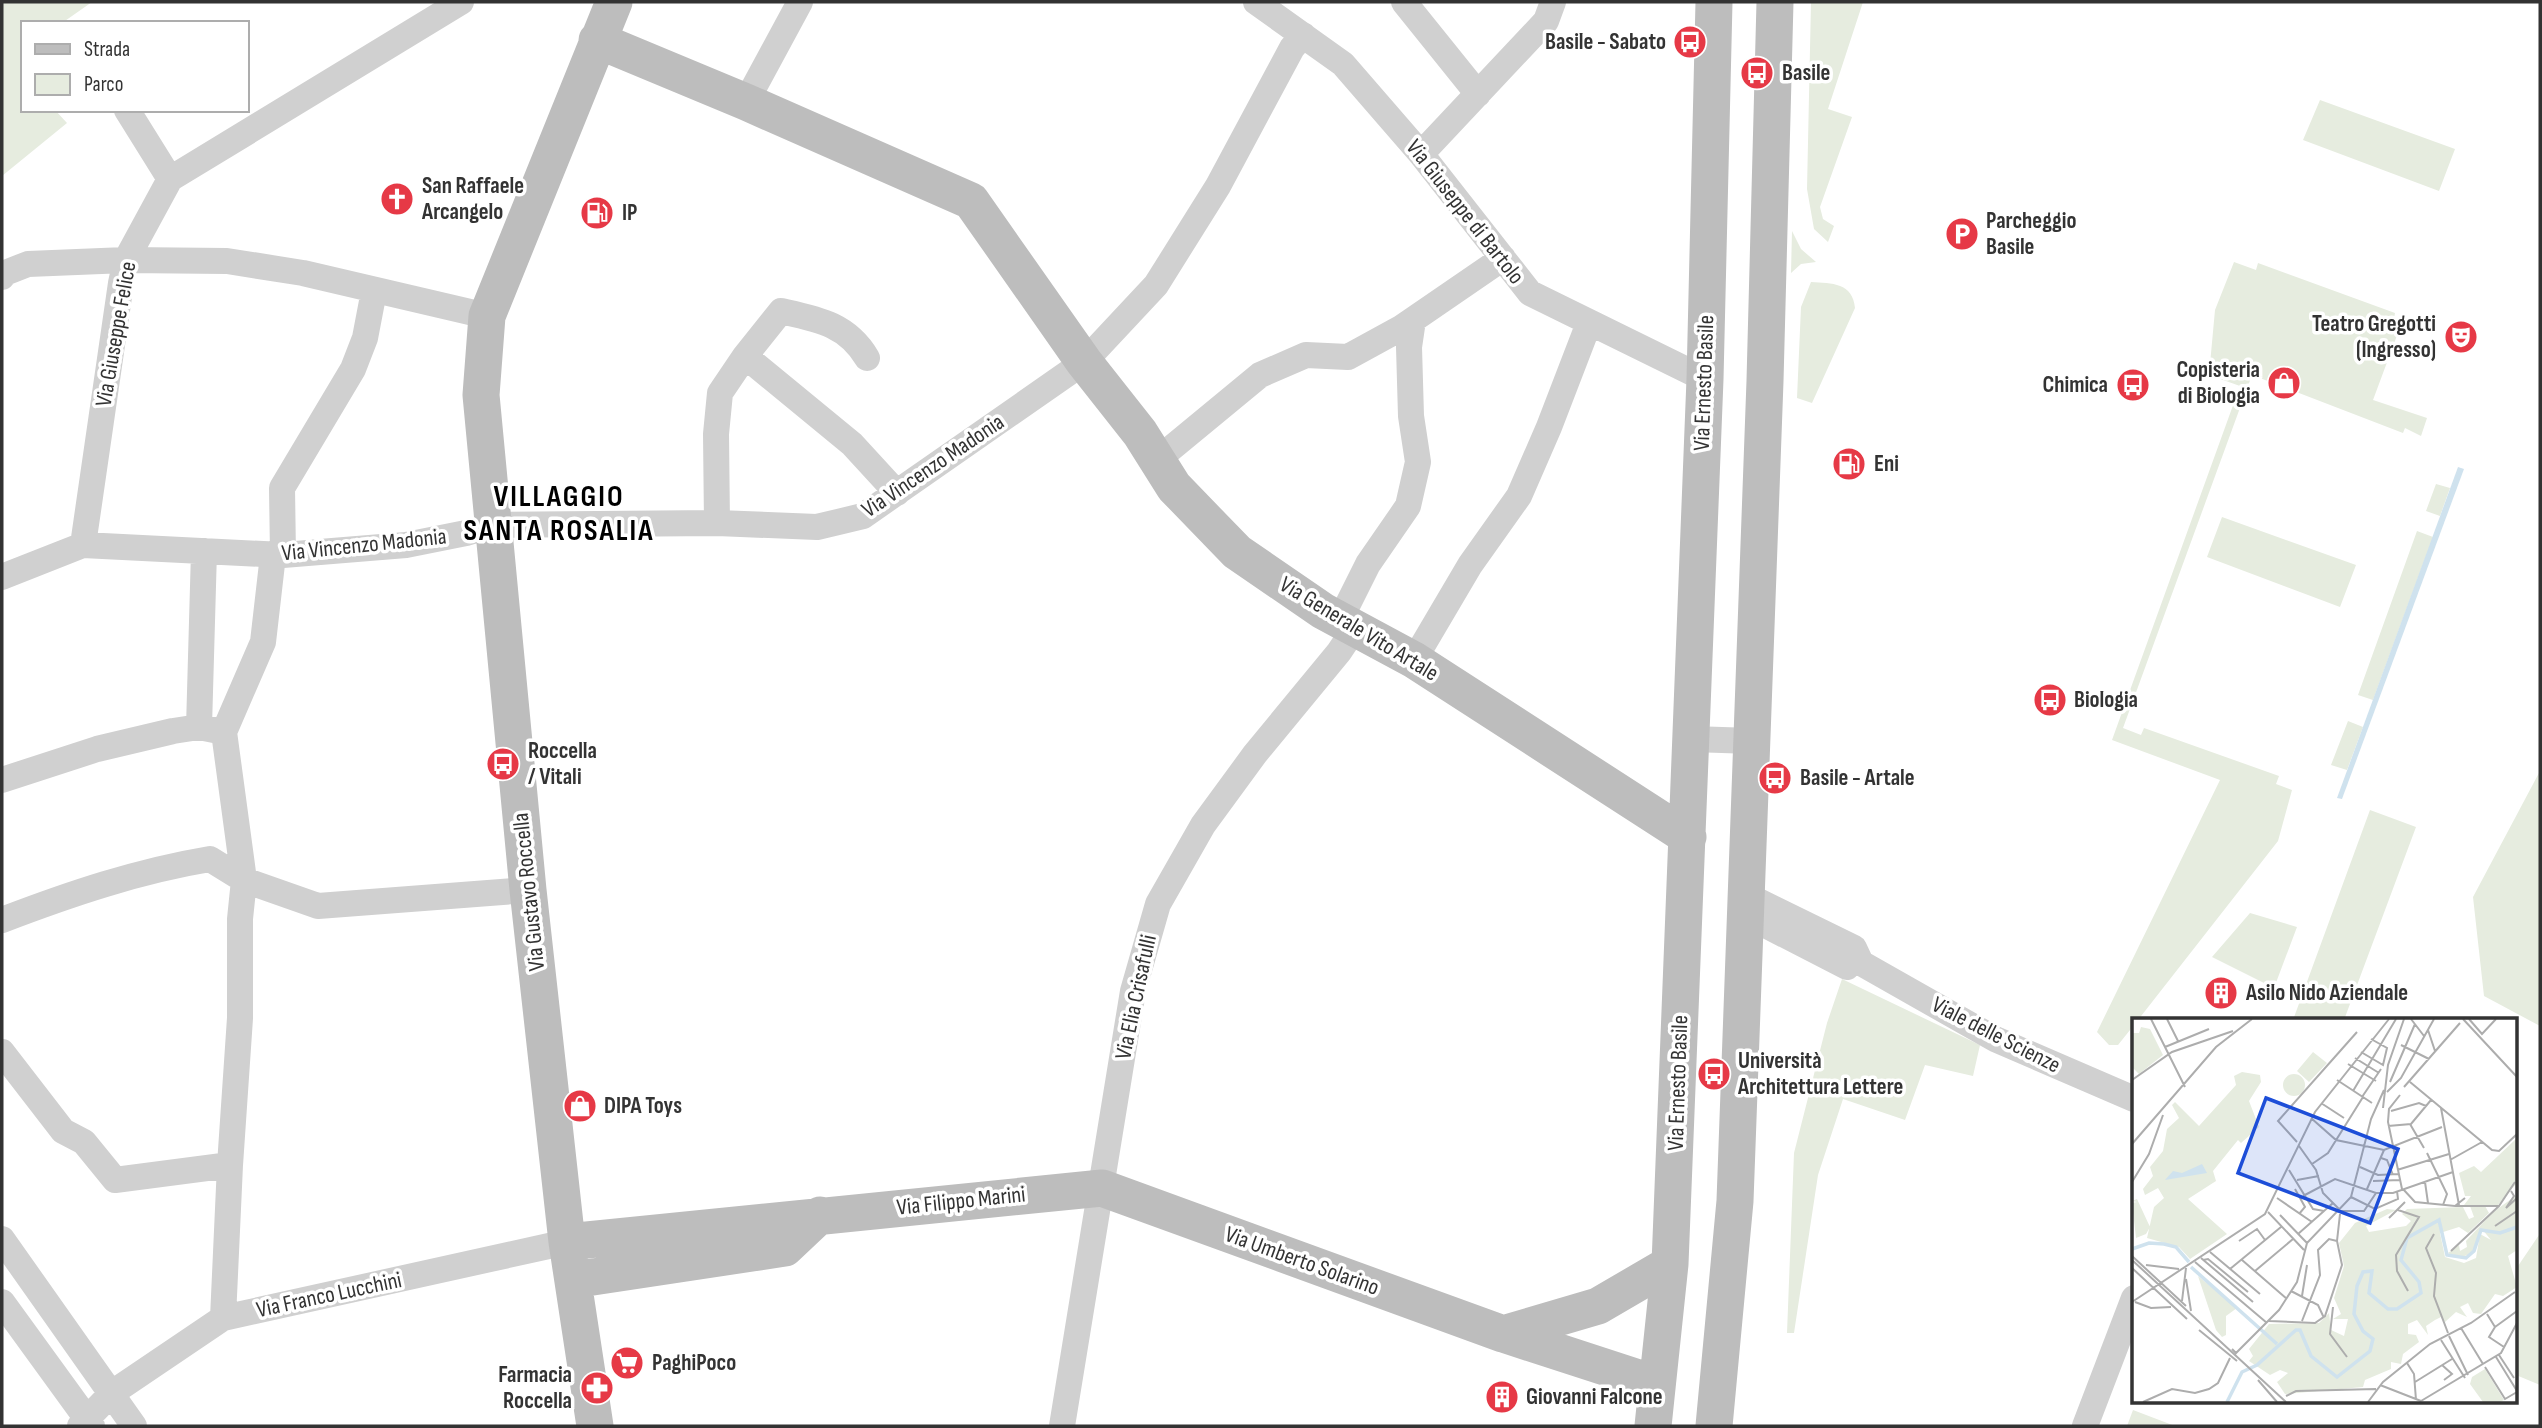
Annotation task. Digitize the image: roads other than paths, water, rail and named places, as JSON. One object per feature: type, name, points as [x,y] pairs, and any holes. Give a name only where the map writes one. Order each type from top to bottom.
[{"type":"street","points":[[128,112],[170,179],[461,2]]},
{"type":"street","points":[[746,102],[800,2]]},
{"type":"street","name":"Via Giuseppe di Bartolo","points":[[1256,2],[1343,64],[1421,154],[1530,293],[1704,379]]},
{"type":"street","points":[[1404,2],[1478,93]]},
{"type":"street","points":[[1421,154],[1546,21],[1553,2]]},
{"type":"street","name":"Via Generale Vito Artale","points":[[604,14],[746,102],[971,201],[1084,362],[1140,433],[1174,487],[1237,552],[1348,624],[1413,660],[1688,837]]},
{"type":"street","name":"Via Gustavo Roccella","points":[[596,1426],[567,1242],[528,890],[481,395],[487,316],[604,14]]},
{"type":"street","name":"Via Ernesto Basile","points":[[1653,1426],[1670,1264],[1692,739],[1713,14],[1774,16],[1765,381],[1735,1201],[1714,1426]]},
{"type":"street","name":"Via Vincenzo Madonia","points":[[2,577],[83,545],[278,555],[406,545],[493,525],[717,523],[817,527],[863,516],[1084,362],[1156,285],[1218,186],[1293,48],[1303,35]]},
{"type":"street","name":"Via Giuseppe Felice","points":[[83,545],[126,260],[170,179]]},
{"type":"street","points":[[1157,460],[1260,375],[1306,355],[1348,357],[1413,320],[1503,258]]},
{"type":"street","points":[[2,277],[5,273],[28,264],[126,260],[227,261],[303,273],[487,316]]},
{"type":"street","points":[[211,730],[263,642],[278,555],[282,488],[353,369],[365,338],[374,291]]},
{"type":"street","points":[[717,523],[716,434],[720,393],[781,311],[824,320],[857,340],[867,358]]},
{"type":"street","name":"Via Elia Crisafulli","points":[[1062,1426],[1133,991],[1157,904],[1203,825],[1255,754],[1339,652],[1368,564],[1408,506],[1418,462],[1411,416],[1409,347],[1413,320]]},
{"type":"street","points":[[1413,660],[1470,565],[1519,496],[1589,323]]},
{"type":"street","points":[[745,356],[852,444],[897,493]]},
{"type":"street","points":[[204,551],[211,730],[244,880],[240,919],[240,1018],[223,1318]]},
{"type":"street","points":[[2,780],[47,764],[136,739],[211,730]]},
{"type":"street","points":[[1692,739],[1752,741]]},
{"type":"street","points":[[2,920],[75,892],[144,872],[210,859],[244,880],[318,905],[528,890]]},
{"type":"street","name":"Viale delle Scienze","points":[[1746,905],[1854,959],[1995,1039],[2132,1098]]},
{"type":"street","points":[[2,1052],[63,1131],[83,1142],[115,1180],[230,1165]]},
{"type":"street","name":"Via Filippo Marini","points":[[567,1242],[1102,1188]]},
{"type":"street","name":"Via Umberto Solarino","points":[[1102,1188],[1503,1334],[1657,1384]]},
{"type":"street","points":[[573,1280],[785,1248],[820,1215]]},
{"type":"street","points":[[2,1239],[134,1426]]},
{"type":"street","name":"Via Franco Lucchini","points":[[86,1424],[112,1393],[223,1318],[567,1242]]},
{"type":"street","points":[[1503,1334],[1598,1306],[1670,1264]]},
{"type":"street","points":[[2,1302],[86,1424]]},
{"type":"street","points":[[2085,1426],[2132,1303]]},
{"type":"water","points":[[2458,467],[2464,469],[2342,799],[2337,798]]},
{"type":"place","name":"Basile - Sabato","points":[[1690,42]]},
{"type":"place","name":"Basile","points":[[1757,73]]},
{"type":"place","name":"San Raffaele Arcangelo","points":[[397,199]]},
{"type":"place","name":"IP","points":[[597,213]]},
{"type":"place","name":"Parcheggio Basile","points":[[1962,234]]},
{"type":"place","name":"Teatro Gregotti (Ingresso)","points":[[2461,337]]},
{"type":"place","name":"Copisteria di Biologia","points":[[2284,383]]},
{"type":"place","name":"Chimica","points":[[2133,385]]},
{"type":"place","name":"Eni","points":[[1849,464]]},
{"type":"place","name":"Biologia","points":[[2050,700]]},
{"type":"place","name":"Roccella / Vitali","points":[[503,764]]},
{"type":"place","name":"Basile - Artale","points":[[1775,778]]},
{"type":"place","name":"Asilo Nido Aziendale","points":[[2221,993]]},
{"type":"place","name":"Università Architettura Lettere","points":[[1714,1074]]},
{"type":"place","name":"DIPA Toys","points":[[580,1106]]},
{"type":"place","name":"PaghiPoco","points":[[627,1363]]},
{"type":"place","name":"Farmacia Roccella","points":[[597,1388]]},
{"type":"place","name":"Giovanni Falcone","points":[[1502,1397]]},
{"type":"district","name":"VILLAGGIO SANTA ROSALIA","points":[[559,514]]}]
